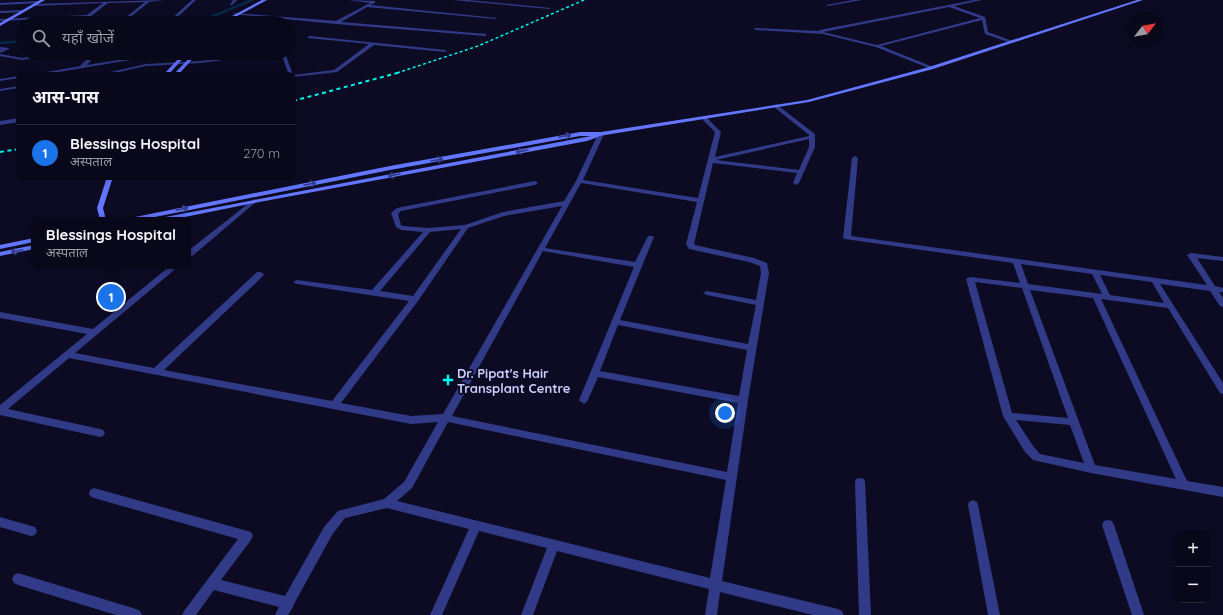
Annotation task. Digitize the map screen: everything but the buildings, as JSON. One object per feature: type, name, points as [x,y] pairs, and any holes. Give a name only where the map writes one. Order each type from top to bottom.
[{"type":"street","points":[[22,3],[28,0]]},
{"type":"street","points":[[129,16],[148,0]]},
{"type":"street","points":[[0,4],[162,0]]},
{"type":"street","points":[[177,16],[194,0]]},
{"type":"street","points":[[230,4],[235,0]]},
{"type":"street","points":[[350,0],[376,1]]},
{"type":"street","points":[[455,0],[496,2],[548,8]]},
{"type":"street","points":[[828,5],[860,0]]},
{"type":"street","points":[[816,32],[980,0]]},
{"type":"street","points":[[145,217],[390,168],[580,134],[601,134],[705,119],[807,101],[931,68],[1141,0]]},
{"type":"street","points":[[232,16],[267,1]]},
{"type":"street","points":[[244,15],[267,1]]},
{"type":"street","points":[[335,23],[376,1]]},
{"type":"street","points":[[0,25],[39,2]]},
{"type":"street","points":[[88,16],[107,2]]},
{"type":"street","points":[[366,6],[495,18]]},
{"type":"street","points":[[950,6],[984,18]]},
{"type":"street","points":[[0,12],[24,11]]},
{"type":"street","points":[[235,14],[255,16]]},
{"type":"street","points":[[984,18],[986,34],[1013,42]]},
{"type":"street","points":[[876,46],[984,18]]},
{"type":"street","points":[[0,20],[16,19]]},
{"type":"street","points":[[296,20],[485,35]]},
{"type":"street","points":[[756,29],[816,32],[876,46],[931,68]]},
{"type":"street","points":[[310,37],[445,50]]},
{"type":"street","points":[[296,76],[335,71],[374,43]]},
{"type":"street","points":[[0,48],[7,49],[0,52]]},
{"type":"street","points":[[0,55],[16,58]]},
{"type":"street","points":[[82,67],[89,60]]},
{"type":"street","points":[[51,72],[126,60]]},
{"type":"street","points":[[167,72],[179,60]]},
{"type":"street","points":[[178,72],[188,60]]},
{"type":"street","points":[[113,72],[146,65],[175,64],[210,60]]},
{"type":"street","points":[[286,60],[290,72]]},
{"type":"street","points":[[0,80],[16,77]]},
{"type":"street","points":[[0,90],[16,87]]},
{"type":"street","points":[[776,106],[812,134],[812,147],[796,183]]},
{"type":"street","points":[[705,119],[718,132],[690,244],[692,248],[750,260],[764,265],[765,273],[751,348],[711,615]]},
{"type":"street","points":[[0,123],[16,120]]},
{"type":"street","points":[[386,504],[408,485],[542,249],[579,181],[601,134]]},
{"type":"street","points":[[175,217],[587,139],[601,134]]},
{"type":"street","points":[[711,160],[812,137]]},
{"type":"street","points":[[855,158],[847,238],[1223,290]]},
{"type":"street","points":[[711,160],[800,172]]},
{"type":"street","points":[[102,217],[100,208],[109,180]]},
{"type":"street","points":[[579,181],[700,200]]},
{"type":"street","points":[[535,183],[395,211],[394,213],[398,226],[401,228],[428,230],[466,227],[503,214],[566,203]]},
{"type":"street","points":[[191,253],[254,201]]},
{"type":"street","points":[[334,405],[416,299],[466,227]]},
{"type":"street","points":[[374,293],[428,230]]},
{"type":"street","points":[[584,400],[650,237]]},
{"type":"street","points":[[0,247],[31,241]]},
{"type":"street","points":[[0,254],[31,248]]},
{"type":"street","points":[[542,249],[638,265]]},
{"type":"street","points":[[1223,259],[1191,255],[1223,304]]},
{"type":"street","points":[[1016,261],[1091,469]]},
{"type":"street","points":[[0,411],[170,269]]},
{"type":"street","points":[[1095,272],[1107,297]]},
{"type":"street","points":[[158,371],[260,274]]},
{"type":"street","points":[[1170,306],[970,279],[1008,416],[1029,449],[1037,457],[1091,469],[1223,492]]},
{"type":"street","points":[[1154,280],[1223,391]]},
{"type":"street","points":[[296,282],[416,299]]},
{"type":"street","points":[[707,293],[760,303]]},
{"type":"street","points":[[1096,296],[1184,486]]},
{"type":"street","points":[[0,315],[94,332]]},
{"type":"street","points":[[615,322],[751,348]]},
{"type":"street","points":[[67,355],[411,420],[445,418],[732,477]]},
{"type":"street","points":[[595,373],[743,400]]},
{"type":"street","points":[[0,411],[100,433]]},
{"type":"street","points":[[1008,416],[1074,422]]},
{"type":"street","points":[[860,482],[865,615]]},
{"type":"street","points":[[94,494],[247,536],[188,615]]},
{"type":"street","points":[[281,615],[328,531],[342,514],[386,504],[838,615]]},
{"type":"street","points":[[973,505],[994,615]]},
{"type":"street","points":[[0,522],[31,532]]},
{"type":"street","points":[[1108,525],[1138,615]]},
{"type":"street","points":[[436,615],[476,526]]},
{"type":"street","points":[[527,615],[554,545]]},
{"type":"street","points":[[18,579],[136,615]]},
{"type":"street","points":[[212,584],[288,603]]},
{"type":"waterway","points":[[213,16],[252,0]]},
{"type":"waterway","points":[[0,43],[16,42]]},
{"type":"railway","points":[[397,73],[478,46],[584,0]]},
{"type":"railway","points":[[296,100],[401,72]]},
{"type":"railway","points":[[0,152],[16,149]]},
{"type":"place","name":"Blessings Hospital","points":[[111,297]]},
{"type":"place","name":"Dr. Pipat's Hair Transplant Centre","points":[[448,380]]}]
